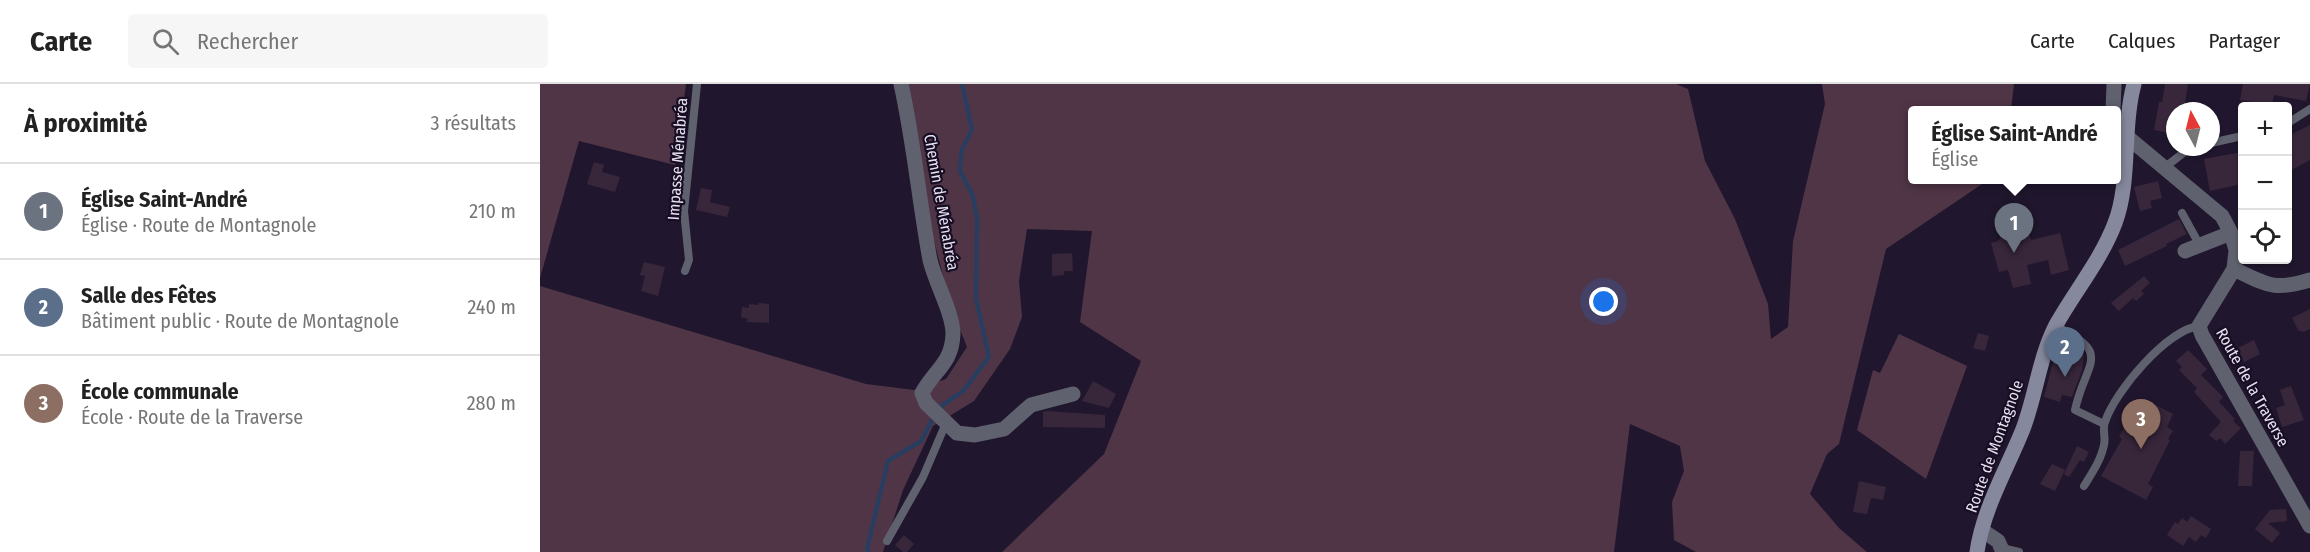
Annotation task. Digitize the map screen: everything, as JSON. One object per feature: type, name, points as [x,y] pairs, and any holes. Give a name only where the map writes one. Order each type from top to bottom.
[{"type":"street","name":"Chemin de Ménabréa","points":[[901,84],[910,122],[931,262],[953,334],[947,362],[927,383],[921,393],[926,403],[943,420]]},
{"type":"street","points":[[2113,106],[2114,84]]},
{"type":"street","name":"Route de Montagnole","points":[[1977,552],[1990,504],[2023,428],[2047,347],[2056,326],[2106,244],[2115,222],[2121,200],[2125,135],[2134,84]]},
{"type":"street","points":[[2125,135],[2222,216],[2231,233],[2236,250],[2234,269],[2272,286],[2285,287],[2310,280]]},
{"type":"street","points":[[2118,184],[2121,200]]},
{"type":"street","points":[[2192,248],[2231,233]]},
{"type":"street","name":"Route de la Traverse","points":[[2234,269],[2199,326],[2310,526]]},
{"type":"street","points":[[943,420],[957,433],[975,435],[1004,429],[1031,405],[1073,394]]},
{"type":"street","points":[[1983,531],[1993,536],[2002,550]]},
{"type":"lane","name":"Impasse Ménabréa","points":[[685,271],[689,260],[684,211],[697,84]]},
{"type":"lane","points":[[2292,120],[2310,109]]},
{"type":"lane","points":[[2220,141],[2238,137]]},
{"type":"lane","points":[[2164,168],[2179,156]]},
{"type":"lane","points":[[2182,213],[2192,248]]},
{"type":"lane","points":[[2056,326],[2077,337],[2087,345],[2091,353],[2090,366],[2075,410],[2104,424]]},
{"type":"lane","points":[[2084,486],[2101,457],[2105,442],[2104,424],[2115,399],[2136,372],[2175,335],[2190,327],[2199,326]]},
{"type":"lane","points":[[887,541],[923,477],[943,420]]},
{"type":"lane","points":[[2002,550],[2019,552]]},
{"type":"shaded area","points":[[540,84],[686,84],[675,165],[579,141],[540,278]]},
{"type":"shaded area","points":[[894,84],[1676,84],[1688,89],[1705,161],[1735,219],[1768,304],[1771,339],[1788,327],[1793,241],[1825,104],[1822,84],[2014,84],[2011,106],[1908,106],[1908,184],[1982,184],[1886,249],[1839,444],[1827,454],[1810,494],[1839,528],[1867,552],[1696,552],[1674,540],[1672,502],[1684,471],[1680,446],[1630,424],[1614,552],[1002,552],[1104,454],[1141,361],[1080,322],[1092,231],[1027,229],[1019,281],[1022,317],[1010,349],[974,401],[933,426],[903,490],[883,552],[540,552],[540,286],[866,384],[914,390],[946,379],[967,347],[951,307]]},
{"type":"shaded area","points":[[1899,334],[1967,366],[1926,479],[1857,430],[1873,370],[1880,373]]},
{"type":"building","points":[[2165,84],[2188,84],[2185,102],[2166,102],[2166,132],[2154,130],[2159,102],[2162,102]]},
{"type":"building","points":[[2243,84],[2310,84],[2306,101],[2274,95],[2273,102],[2240,100]]},
{"type":"building","points":[[2310,125],[2310,160],[2292,170],[2292,156],[2292,134]]},
{"type":"building","points":[[2238,153],[2238,185],[2210,191],[2204,159]]},
{"type":"building","points":[[594,162],[604,165],[602,172],[620,177],[615,192],[587,184]]},
{"type":"building","points":[[2158,181],[2162,198],[2150,201],[2152,208],[2140,211],[2134,187]]},
{"type":"building","points":[[701,188],[712,190],[710,202],[730,207],[727,217],[696,210]]},
{"type":"building","points":[[2179,219],[2187,234],[2125,266],[2118,250]]},
{"type":"building","points":[[2010,230],[2021,236],[2029,234],[2031,240],[2060,233],[2069,270],[2051,275],[2048,260],[2027,265],[2031,284],[2013,288],[2008,270],[1999,272],[1991,243],[1998,241],[2005,231]]},
{"type":"building","points":[[1072,253],[1073,271],[1064,271],[1064,275],[1052,276],[1052,254]]},
{"type":"building","points":[[644,262],[665,267],[658,296],[641,291],[645,276],[640,275]]},
{"type":"building","points":[[2144,276],[2150,283],[2141,291],[2144,294],[2136,301],[2133,298],[2119,311],[2111,303]]},
{"type":"building","points":[[758,303],[769,304],[769,323],[747,322],[748,319],[741,317],[742,307],[749,308],[749,304],[758,305]]},
{"type":"building","points":[[2310,309],[2310,329],[2303,332],[2298,330],[2292,318]]},
{"type":"building","points":[[1978,333],[1989,336],[1985,351],[1973,348]]},
{"type":"building","points":[[2254,340],[2260,354],[2244,362],[2238,348]]},
{"type":"building","points":[[2056,350],[2076,355],[2082,351],[2084,354],[2082,370],[2072,397],[2062,395],[2060,402],[2044,397]]},
{"type":"building","points":[[2188,350],[2207,369],[2201,375],[2223,397],[2219,402],[2241,428],[2225,444],[2220,438],[2216,441],[2209,435],[2221,422],[2194,392],[2197,388],[2179,370],[2182,367],[2176,361]]},
{"type":"building","points":[[1093,381],[1116,394],[1109,408],[1082,401]]},
{"type":"building","points":[[2291,386],[2304,420],[2282,427],[2276,408],[2285,405],[2280,390]]},
{"type":"building","points":[[2148,401],[2173,414],[2167,427],[2173,431],[2148,484],[2153,487],[2146,500],[2101,476],[2122,439],[2119,437],[2134,410],[2141,413]]},
{"type":"building","points":[[1043,412],[1105,415],[1105,428],[1043,427]]},
{"type":"building","points":[[2077,446],[2089,452],[2084,462],[2080,460],[2069,477],[2064,474]]},
{"type":"building","points":[[2240,451],[2254,451],[2252,486],[2238,486]]},
{"type":"building","points":[[2052,464],[2065,470],[2055,491],[2040,484]]},
{"type":"building","points":[[1859,481],[1886,487],[1883,500],[1871,498],[1867,514],[1853,512]]},
{"type":"building","points":[[2286,509],[2287,521],[2268,523],[2280,533],[2272,543],[2255,529],[2270,510]]},
{"type":"building","points":[[2191,516],[2211,529],[2206,538],[2201,535],[2196,542],[2189,537],[2183,546],[2167,535],[2175,522],[2178,524],[2182,518],[2187,522]]},
{"type":"building","points":[[904,535],[914,544],[907,552],[903,552],[895,545]]},
{"type":"waterway","points":[[937,409],[963,391],[989,357],[976,299],[977,219],[973,196],[960,171],[961,152],[972,129],[962,84]]},
{"type":"waterway","points":[[869,552],[867,549],[888,461],[921,441],[934,416]]},
{"type":"place","name":"Église Saint-André","points":[[2014,253]]},
{"type":"place","name":"Salle des Fêtes","points":[[2065,377]]},
{"type":"place","name":"École communale","points":[[2141,449]]}]
